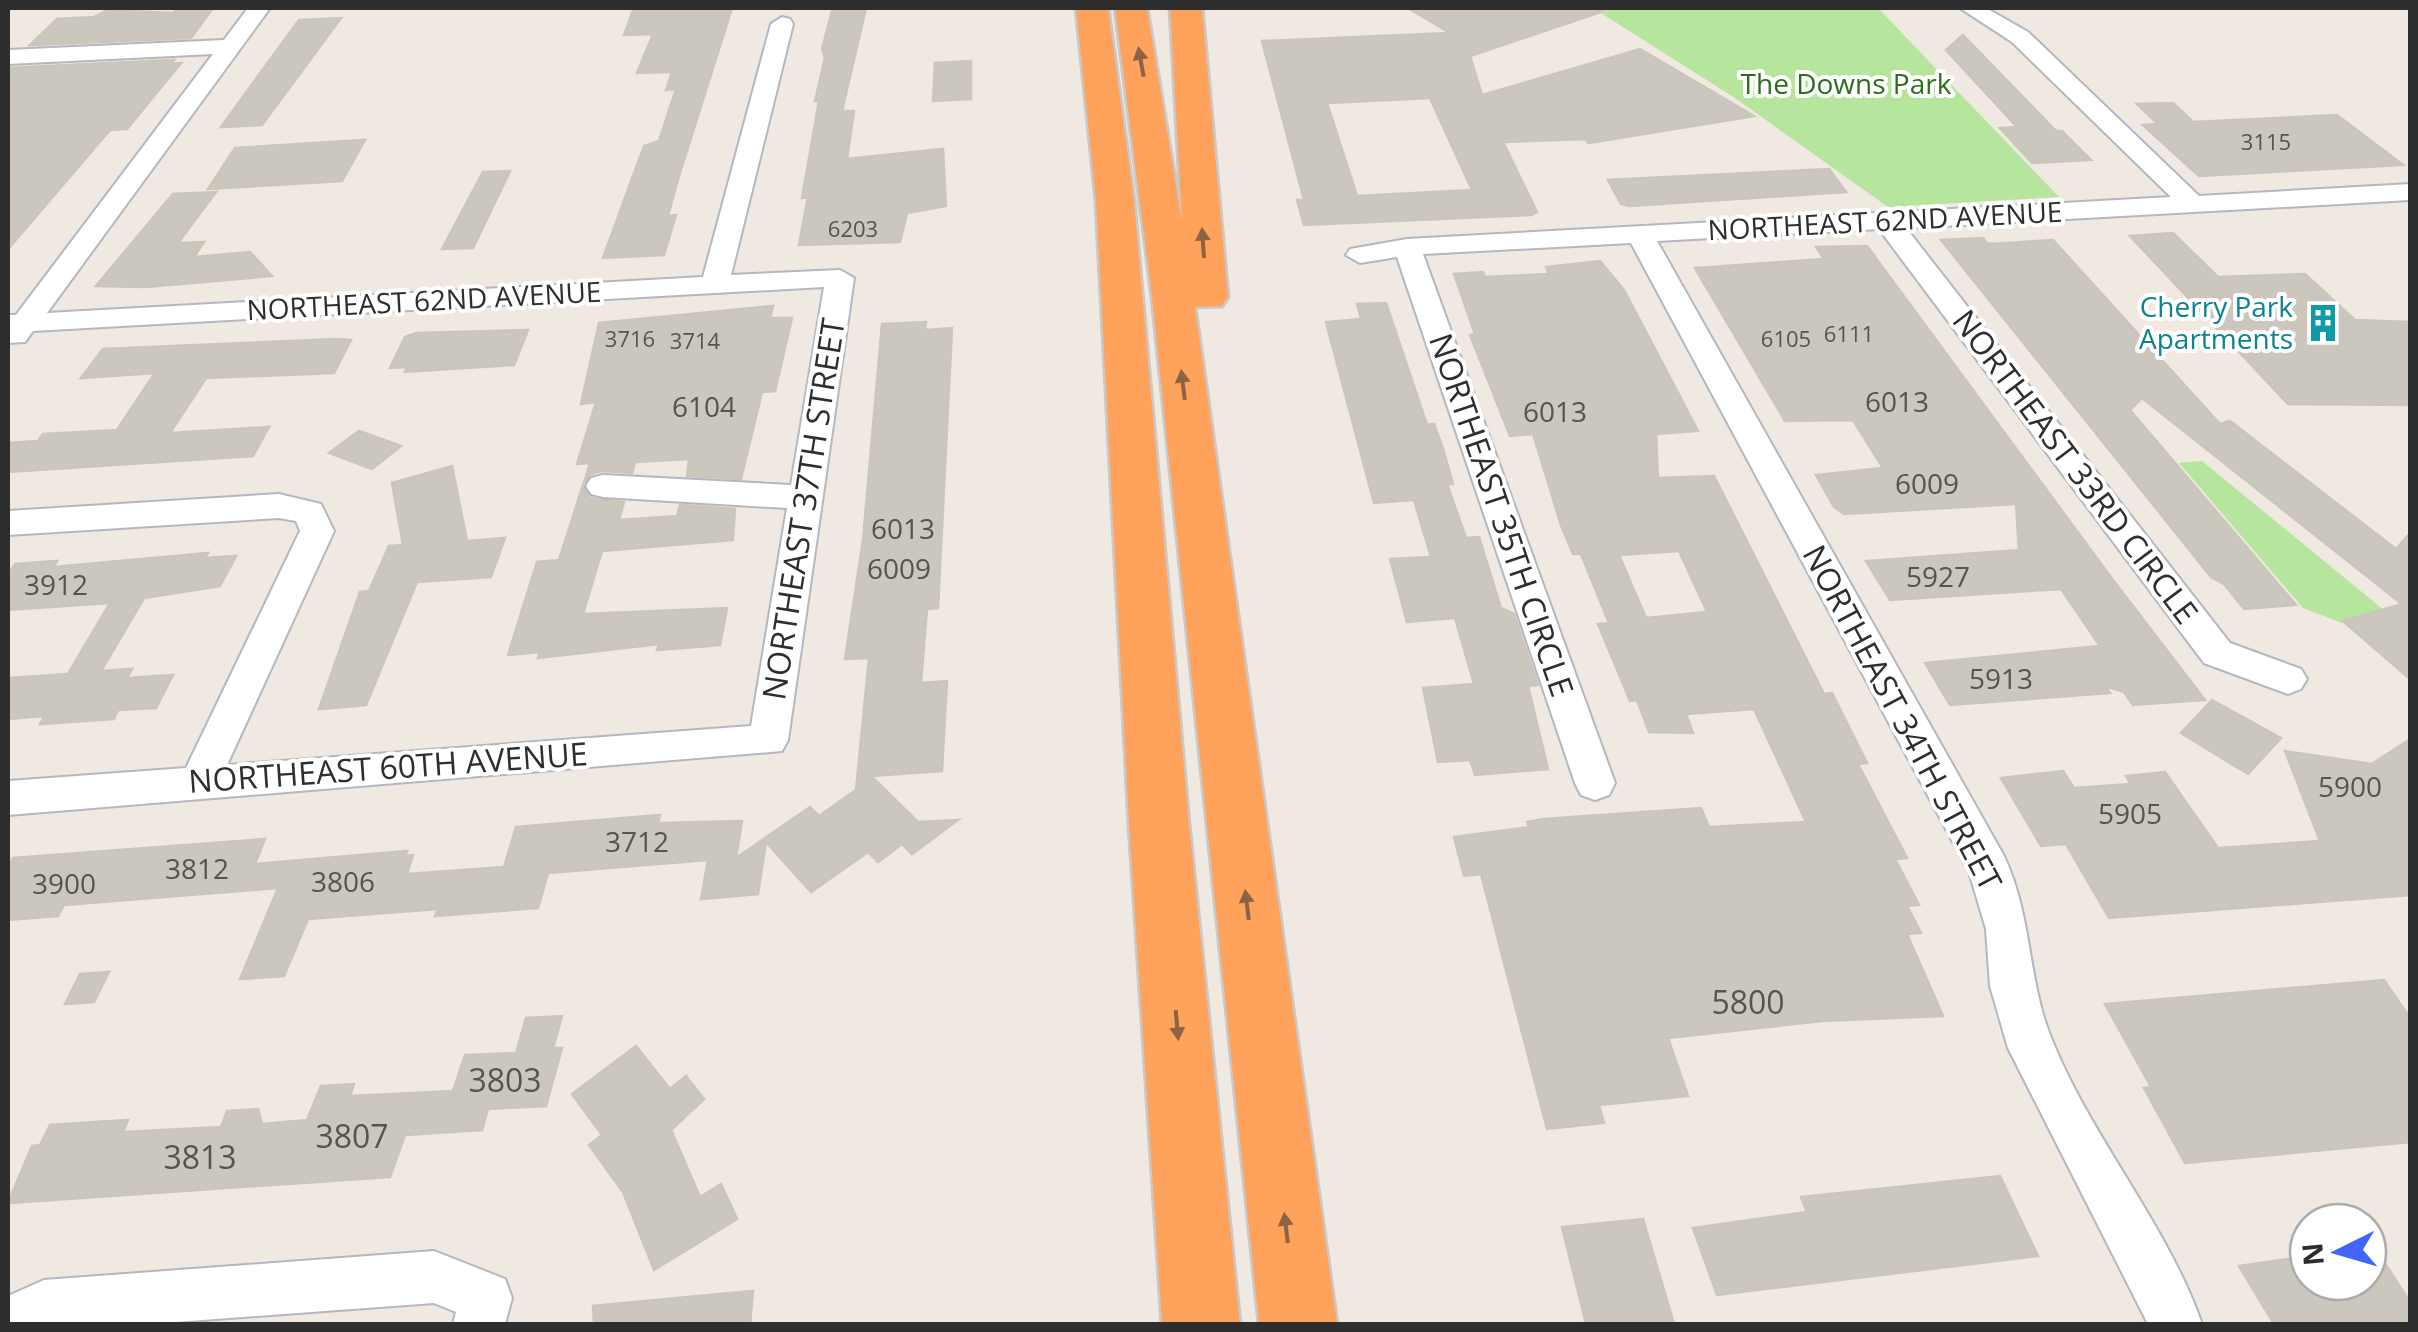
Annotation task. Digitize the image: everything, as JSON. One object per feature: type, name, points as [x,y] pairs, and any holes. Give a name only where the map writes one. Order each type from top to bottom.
[{"type":"highway","points":[[1063,8],[1159,824]]},
{"type":"highway","points":[[1092,8],[1115,201],[1159,824],[1201,1324]]},
{"type":"highway","points":[[1131,8],[1150,124],[1298,1324]]},
{"type":"highway","points":[[1186,8],[1218,455],[1220,690]]},
{"type":"street","points":[[13,331],[260,8]]},
{"type":"street","points":[[1972,8],[2020,37],[2193,204]]},
{"type":"street","points":[[715,284],[782,24]]},
{"type":"street","points":[[8,56],[232,46]]},
{"type":"street","name":"NORTHEAST 62ND AVENUE","points":[[1360,254],[1407,247],[2410,192]]},
{"type":"street","name":"NORTHEAST 33RD CIRCLE","points":[[1887,221],[2217,654],[2288,679]]},
{"type":"street","name":"NORTHEAST 34TH STREET","points":[[1640,235],[1988,869],[2008,928],[2013,986],[2031,1048],[2176,1324]]},
{"type":"street","name":"NORTHEAST 35TH CIRCLE","points":[[1407,247],[1594,784]]},
{"type":"street","name":"NORTHEAST 62ND AVENUE","points":[[13,331],[840,278]]},
{"type":"street","name":"NORTHEAST 37TH STREET","points":[[768,740],[840,278]]},
{"type":"street","points":[[603,486],[804,497]]},
{"type":"street","points":[[8,522],[280,506],[309,512],[317,532],[200,782]]},
{"type":"street","name":"NORTHEAST 60TH AVENUE","points":[[8,798],[768,740]]},
{"type":"street","points":[[8,1324],[44,1306],[434,1278],[482,1311]]},
{"type":"green space","name":"The Downs Park","points":[[1593,8],[1878,8],[2059,197],[1888,207],[1735,98]]},
{"type":"green space","points":[[2202,461],[2385,611],[2342,623],[2303,608],[2179,463]]},
{"type":"building","points":[[177,8],[213,8],[191,38],[30,45],[57,19],[94,17],[108,10],[173,13]]},
{"type":"building","points":[[634,8],[732,8],[678,179],[668,216],[676,215],[664,255],[603,258],[644,146],[659,141],[676,89],[666,90],[672,72],[637,73],[653,34],[624,35]]},
{"type":"building","points":[[833,8],[866,8],[842,111],[854,111],[847,159],[943,149],[946,206],[907,213],[900,242],[799,245],[808,197],[802,198],[819,101],[815,101],[825,58],[822,49]]},
{"type":"building","points":[[1408,8],[1600,8],[1601,12],[1470,56],[1482,95],[1640,49],[1754,116],[1588,143],[1586,139],[1503,142],[1537,212],[1531,215],[1304,225],[1297,200],[1304,200],[1262,41],[1450,33]],"holes":[[[1430,98],[1472,190],[1357,196],[1327,103]]]},
{"type":"building","points":[[341,18],[262,125],[221,127],[299,20]]},
{"type":"building","points":[[1963,35],[2056,131],[2062,131],[2091,160],[2032,163],[2000,128],[2017,127],[1946,50]]},
{"type":"building","points":[[174,60],[171,64],[181,63],[127,129],[110,130],[8,249],[8,68]]},
{"type":"building","points":[[971,61],[971,99],[933,101],[935,63]]},
{"type":"building","points":[[2173,103],[2193,122],[2337,115],[2403,165],[2199,176],[2143,125],[2158,124],[2137,104]]},
{"type":"building","points":[[365,140],[342,181],[208,189],[235,148]]},
{"type":"building","points":[[1829,169],[1846,192],[1629,206],[1621,204],[1608,180]]},
{"type":"building","points":[[510,171],[473,248],[442,249],[483,172]]},
{"type":"building","points":[[216,192],[178,243],[204,242],[194,257],[250,252],[272,276],[146,287],[96,286],[173,194]]},
{"type":"building","points":[[2173,233],[2218,277],[2305,274],[2355,320],[2410,322],[2410,405],[2288,404],[2130,236]]},
{"type":"building","points":[[1983,238],[1988,244],[2053,240],[2220,424],[2230,421],[2396,549],[2410,533],[2410,679],[2343,621],[2402,604],[2142,398],[2130,410],[2296,605],[2244,609],[2224,584],[2211,577],[1941,240]]},
{"type":"building","points":[[1867,246],[2205,700],[2133,705],[2124,692],[2105,686],[2110,693],[1950,705],[1925,663],[2100,646],[2061,589],[1890,600],[1866,561],[2019,550],[2016,504],[1844,514],[1834,507],[1816,475],[1883,468],[1853,420],[1785,421],[1695,268],[1824,259],[1816,247]]},
{"type":"building","points":[[1600,261],[1624,290],[1698,431],[1656,434],[1658,478],[1714,476],[1824,694],[1832,693],[1867,763],[1858,764],[1907,858],[1895,859],[1919,905],[1907,906],[1921,933],[1907,934],[1943,1016],[1822,1021],[1668,1038],[1688,1096],[1599,1105],[1604,1123],[1547,1129],[1481,874],[1464,876],[1454,837],[1529,827],[1527,822],[1543,819],[1701,808],[1709,827],[1806,822],[1754,709],[1686,714],[1693,733],[1649,732],[1637,700],[1630,701],[1598,624],[1609,623],[1581,554],[1573,554],[1561,525],[1533,434],[1510,436],[1470,335],[1475,334],[1454,274],[1549,274],[1546,267]],"holes":[[[1679,551],[1707,612],[1646,618],[1619,555]]]},
{"type":"building","points":[[1386,303],[1427,425],[1434,424],[1443,449],[1453,484],[1447,484],[1466,538],[1479,537],[1501,608],[1514,614],[1538,685],[1528,686],[1548,769],[1475,775],[1470,760],[1438,762],[1423,688],[1474,684],[1455,618],[1407,622],[1390,559],[1431,557],[1414,500],[1374,503],[1326,322],[1361,319],[1357,304]]},
{"type":"building","points":[[773,306],[770,318],[792,318],[775,391],[762,392],[741,479],[687,476],[689,459],[635,462],[632,473],[602,471],[590,474],[584,483],[590,463],[577,464],[596,402],[581,404],[599,323]]},
{"type":"building","points":[[926,322],[925,330],[952,328],[938,608],[927,609],[921,683],[947,681],[942,771],[871,776],[918,822],[958,820],[912,854],[902,844],[878,862],[868,852],[811,892],[766,842],[758,894],[701,899],[708,860],[548,873],[538,908],[435,916],[438,909],[308,919],[284,976],[240,979],[278,888],[64,905],[58,916],[8,920],[8,867],[13,858],[265,839],[255,864],[407,851],[405,856],[413,855],[407,874],[504,867],[516,827],[660,815],[658,823],[742,821],[736,858],[810,807],[819,816],[856,790],[869,658],[845,659],[863,540],[882,324]]},
{"type":"building","points":[[528,330],[514,365],[405,372],[407,367],[390,368],[405,337],[416,333]]},
{"type":"building","points":[[351,340],[334,373],[206,378],[170,433],[269,427],[253,456],[8,472],[8,443],[38,441],[43,434],[117,430],[155,373],[81,378],[103,349]]},
{"type":"building","points":[[359,431],[401,446],[372,469],[329,453]]},
{"type":"building","points":[[452,466],[467,541],[505,538],[491,577],[417,582],[366,705],[319,709],[360,592],[369,591],[389,546],[403,545],[392,483]]},
{"type":"building","points":[[583,485],[590,498],[624,502],[619,520],[677,516],[680,505],[735,509],[733,540],[602,551],[583,614],[727,608],[720,645],[657,650],[659,644],[538,658],[540,652],[508,655],[537,562],[559,560]]},
{"type":"building","points":[[208,553],[205,558],[236,556],[220,586],[144,598],[101,671],[132,669],[127,678],[173,675],[156,708],[118,710],[114,719],[40,724],[45,716],[8,719],[8,678],[68,674],[110,603],[8,610],[8,575],[15,564],[57,561],[53,567]]},
{"type":"building","points":[[2212,700],[2281,738],[2248,774],[2181,733]]},
{"type":"building","points":[[2410,739],[2410,895],[2109,918],[2066,844],[2041,846],[2001,778],[2063,771],[2074,788],[2131,784],[2126,776],[2165,772],[2218,848],[2320,841],[2285,751],[2372,764]]},
{"type":"building","points":[[109,972],[94,1002],[65,1004],[80,974]]},
{"type":"building","points":[[2384,980],[2410,1018],[2410,1142],[2185,1163],[2144,1088],[2151,1087],[2105,1004]]},
{"type":"building","points":[[562,1016],[553,1048],[562,1048],[546,1106],[488,1109],[482,1130],[405,1135],[390,1177],[8,1203],[32,1146],[40,1145],[50,1125],[128,1120],[123,1132],[221,1127],[227,1111],[258,1109],[262,1124],[307,1120],[321,1086],[354,1084],[350,1096],[453,1091],[465,1055],[516,1053],[526,1018]]},
{"type":"building","points":[[636,1046],[670,1089],[686,1076],[704,1099],[671,1130],[700,1197],[721,1184],[737,1219],[654,1270],[623,1192],[589,1145],[602,1135],[572,1094]]},
{"type":"building","points":[[2000,1176],[2038,1256],[1717,1295],[1693,1228],[1807,1212],[1801,1197]]},
{"type":"building","points":[[1643,1219],[1674,1324],[1586,1324],[1562,1227]]},
{"type":"building","points":[[2288,1259],[2288,1302],[2388,1302],[2388,1268],[2410,1302],[2410,1324],[2274,1324],[2239,1266]]},
{"type":"building","points":[[753,1291],[750,1324],[594,1324],[593,1306]]},
{"type":"place","name":"Cherry Park Apartments","points":[[2323,323]]}]
